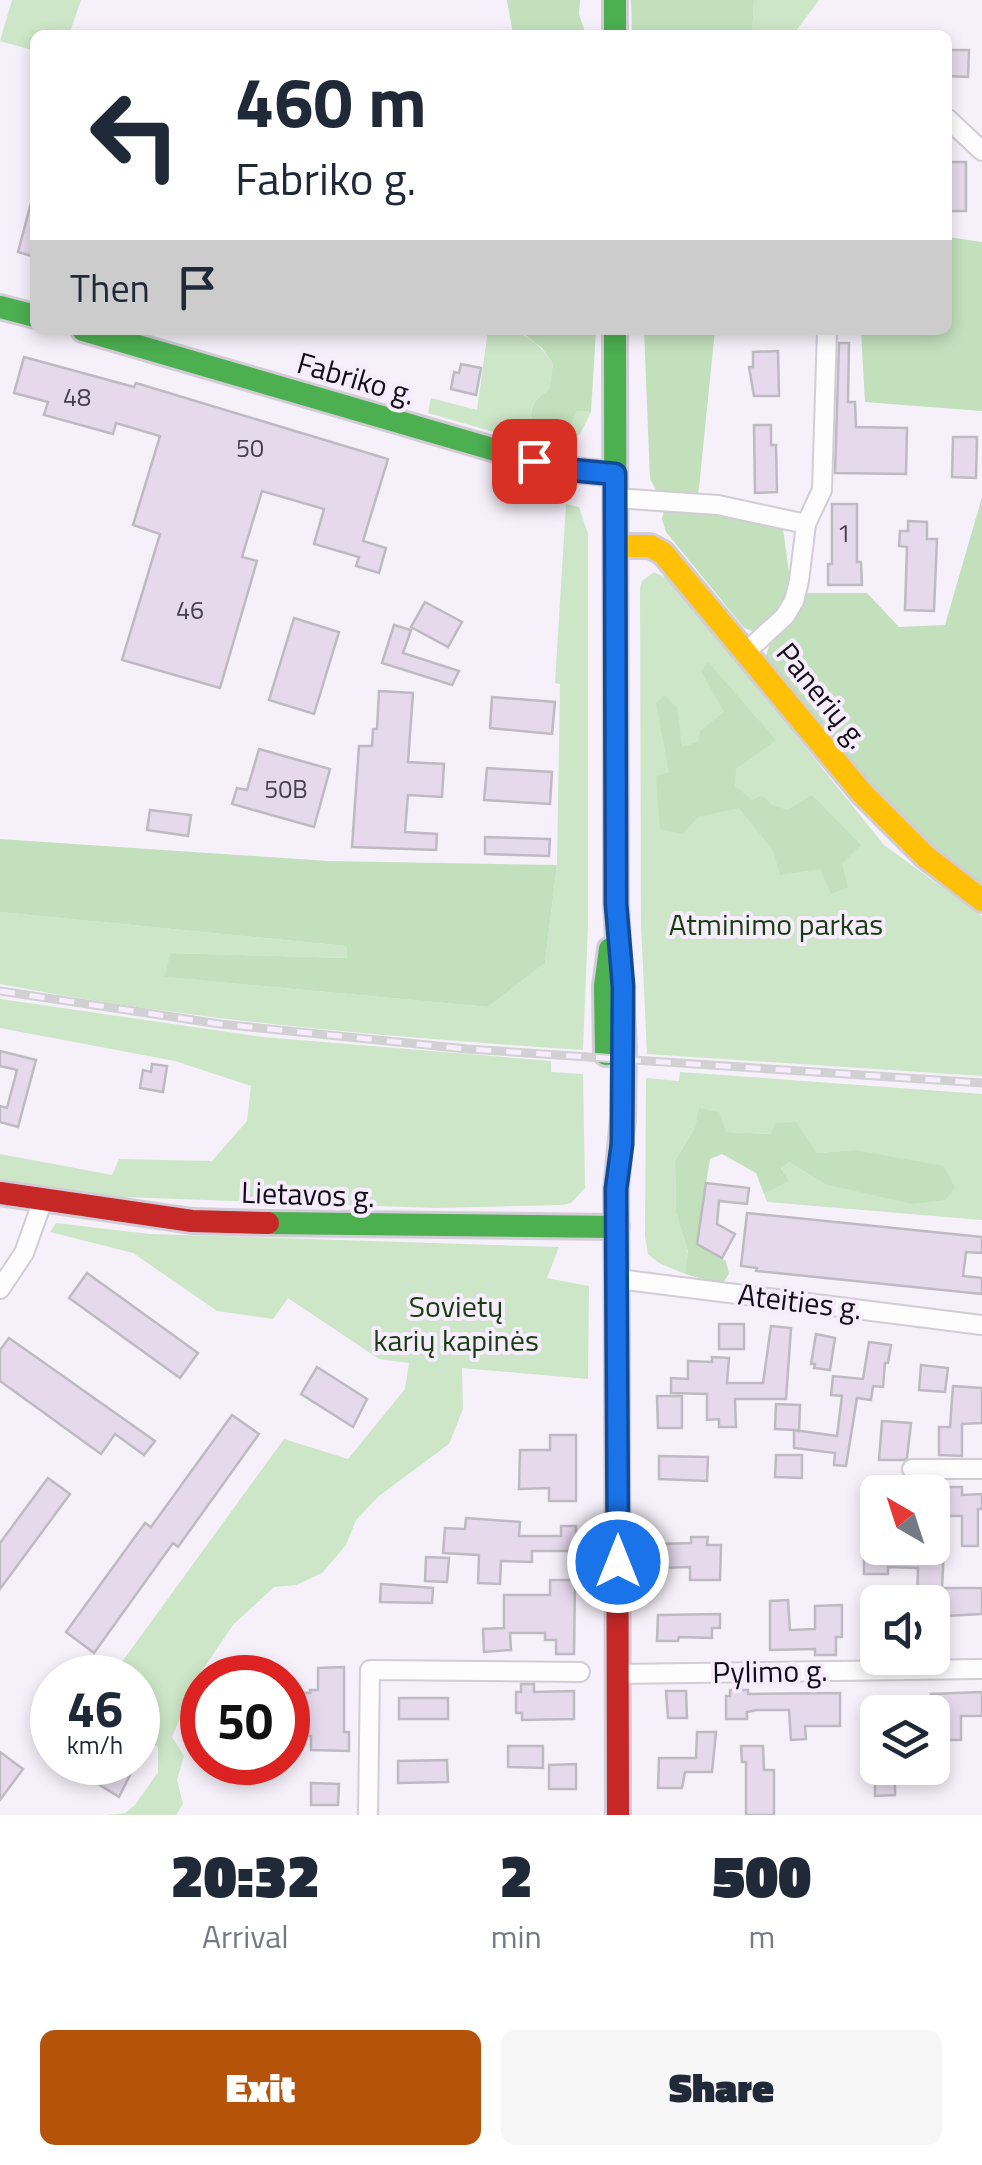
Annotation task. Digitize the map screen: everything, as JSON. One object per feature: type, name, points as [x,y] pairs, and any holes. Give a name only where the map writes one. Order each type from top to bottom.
[{"type":"main road","points":[[614,0],[615,30]]},
{"type":"main road","points":[[0,307],[30,315]]},
{"type":"main road","name":"Fabriko g.","points":[[100,335],[615,486]]},
{"type":"main road","points":[[615,335],[616,904],[623,1006],[622,1144],[616,1189],[618,1815]]},
{"type":"main road","name":"Panerių g.","points":[[616,546],[650,546],[663,554],[862,793],[926,857],[982,900]]},
{"type":"main road","name":"Lietavos g.","points":[[0,1192],[192,1221],[378,1228],[617,1227]]},
{"type":"street","points":[[952,123],[982,152]]},
{"type":"street","points":[[747,651],[785,616],[794,601],[806,524],[822,490],[827,335]]},
{"type":"street","points":[[615,486],[806,524]]},
{"type":"street","points":[[0,1288],[24,1253],[42,1200]]},
{"type":"street","name":"Ateities g.","points":[[618,1279],[982,1325]]},
{"type":"street","points":[[912,1469],[982,1469]]},
{"type":"street","points":[[368,1815],[370,1670],[580,1672]]},
{"type":"street","name":"Pylimo g.","points":[[618,1674],[982,1670]]},
{"type":"green space","points":[[12,0],[81,0],[71,30],[30,30],[30,50],[0,41]]},
{"type":"green space","points":[[507,0],[580,0],[584,30],[512,30]]},
{"type":"green space","points":[[631,0],[754,0],[752,30],[632,30]]},
{"type":"green space","points":[[754,0],[819,0],[797,30],[752,30]]},
{"type":"green space","points":[[952,238],[982,242],[982,411],[865,402],[861,335],[952,335]]},
{"type":"green space","points":[[487,335],[523,335],[553,364],[549,389],[532,406],[534,429],[570,427],[577,411],[591,412],[580,434],[554,449],[428,413],[431,398],[477,410]]},
{"type":"green space","points":[[525,335],[596,335],[591,412],[577,411],[570,427],[558,436],[534,429],[531,416],[535,401],[549,389],[553,364],[542,348]]},
{"type":"green space","points":[[644,335],[714,335],[697,507],[783,529],[790,580],[805,593],[867,593],[899,627],[945,625],[982,497],[982,889],[909,832],[764,661],[772,638],[744,628],[666,532],[662,519],[665,506],[650,479]]},
{"type":"green space","points":[[566,504],[579,507],[588,534],[588,925],[583,1050],[290,1026],[0,984],[0,912],[346,946],[347,958],[170,953],[166,977],[488,1007],[545,963],[557,865],[560,684],[555,683]]},
{"type":"green space","name":"Atminimo parkas","points":[[654,572],[671,580],[884,845],[982,916],[982,1076],[647,1054],[641,924],[640,589],[642,581]]},
{"type":"green space","points":[[708,662],[776,740],[736,769],[735,786],[752,800],[762,796],[787,810],[812,795],[861,845],[842,864],[848,887],[831,894],[820,869],[780,875],[773,850],[739,808],[698,817],[683,834],[660,829],[656,776],[669,772],[656,703],[665,695],[677,708],[682,747],[698,742],[700,731],[724,712],[701,671]]},
{"type":"green space","points":[[0,839],[328,861],[557,865],[545,963],[488,1007],[165,977],[170,953],[347,958],[346,946],[0,912]]},
{"type":"green space","points":[[0,999],[263,1037],[551,1061],[551,1072],[583,1074],[585,1188],[571,1203],[562,1205],[435,1208],[92,1196],[0,1179],[0,1154],[112,1175],[119,1159],[212,1161],[247,1121],[251,1086],[175,1061],[0,1028]]},
{"type":"green space","points":[[680,1072],[982,1094],[982,1220],[767,1202],[764,1194],[788,1181],[781,1167],[789,1162],[825,1184],[855,1150],[817,1153],[772,1134],[725,1132],[699,1109],[695,1127],[675,1161],[676,1213],[688,1253],[685,1274],[659,1263],[648,1254],[645,1236],[646,1078],[679,1081]]},
{"type":"green space","points":[[699,1108],[719,1112],[726,1132],[771,1134],[775,1123],[796,1122],[817,1153],[855,1150],[944,1166],[955,1188],[945,1200],[912,1204],[825,1184],[789,1162],[781,1168],[789,1181],[764,1194],[756,1173],[722,1154],[710,1159],[696,1244],[726,1261],[729,1274],[722,1284],[685,1274],[688,1252],[676,1213],[675,1161],[695,1127]]},
{"type":"green space","name":"Sovietų karių kapinės","points":[[56,1223],[150,1234],[559,1247],[547,1278],[589,1286],[588,1379],[462,1368],[463,1409],[449,1444],[379,1496],[356,1520],[346,1545],[322,1573],[296,1585],[274,1587],[233,1625],[213,1655],[180,1655],[180,1719],[172,1737],[180,1750],[177,1780],[183,1804],[176,1815],[107,1815],[125,1813],[149,1785],[160,1785],[160,1655],[127,1655],[284,1439],[348,1459],[405,1389],[409,1363],[379,1359],[288,1298],[273,1319],[217,1311],[133,1253],[50,1232]]},
{"type":"building","points":[[952,50],[969,50],[968,77],[952,76]]},
{"type":"building","points":[[952,162],[966,162],[966,211],[952,211]]},
{"type":"building","points":[[30,207],[30,256],[18,252]]},
{"type":"building","points":[[839,343],[849,343],[848,402],[855,402],[856,427],[907,428],[906,474],[835,473]]},
{"type":"building","points":[[778,351],[779,396],[754,396],[749,367],[753,367],[753,352]]},
{"type":"building","points":[[24,357],[134,387],[136,383],[388,459],[363,541],[386,548],[379,573],[356,566],[359,557],[314,544],[324,509],[262,491],[242,557],[257,561],[220,688],[122,660],[160,534],[133,525],[160,436],[116,423],[113,434],[44,415],[48,402],[14,393]]},
{"type":"building","points":[[461,364],[481,368],[476,395],[451,389],[454,372],[459,373]]},
{"type":"building","points":[[754,425],[771,425],[771,445],[776,445],[777,492],[755,493]]},
{"type":"building","points":[[953,437],[977,437],[976,478],[952,477]]},
{"type":"building","points":[[832,504],[857,504],[857,562],[861,562],[862,585],[828,585]]},
{"type":"building","points":[[908,521],[927,522],[927,539],[937,539],[934,611],[905,610],[907,547],[899,546],[900,531],[908,531]]},
{"type":"building","points":[[425,602],[462,622],[448,647],[411,627]]},
{"type":"building","points":[[294,618],[339,632],[314,714],[269,700]]},
{"type":"building","points":[[394,625],[411,630],[403,653],[459,671],[452,685],[382,663]]},
{"type":"building","points":[[379,691],[413,693],[408,762],[444,764],[442,797],[408,795],[405,832],[437,834],[436,850],[352,847],[359,746],[372,746]]},
{"type":"building","points":[[492,697],[555,702],[552,734],[490,728]]},
{"type":"building","points":[[259,749],[330,769],[314,827],[232,804],[237,788],[247,790]]},
{"type":"building","points":[[487,768],[552,772],[550,804],[484,800]]},
{"type":"building","points":[[150,810],[191,815],[188,836],[147,830]]},
{"type":"building","points":[[485,837],[550,839],[549,856],[485,854]]},
{"type":"building","points":[[0,1051],[36,1060],[18,1127],[0,1122],[0,1106],[7,1108],[17,1070],[0,1066]]},
{"type":"building","points":[[152,1064],[167,1066],[163,1092],[140,1088],[143,1070],[151,1072]]},
{"type":"building","points":[[706,1183],[749,1188],[747,1204],[719,1201],[717,1224],[735,1234],[722,1258],[697,1244]]},
{"type":"building","points":[[747,1213],[982,1237],[982,1253],[966,1252],[963,1276],[982,1278],[982,1294],[756,1271],[757,1268],[741,1266]]},
{"type":"building","points":[[87,1273],[198,1353],[180,1378],[69,1298]]},
{"type":"building","points":[[719,1324],[744,1324],[744,1349],[719,1349]]},
{"type":"building","points":[[771,1326],[791,1328],[786,1399],[735,1399],[736,1427],[719,1427],[719,1419],[707,1420],[707,1394],[671,1393],[671,1378],[688,1379],[688,1361],[712,1362],[712,1357],[729,1358],[727,1383],[763,1383]]},
{"type":"building","points":[[816,1334],[835,1338],[830,1370],[811,1364]]},
{"type":"building","points":[[9,1338],[155,1441],[144,1455],[115,1434],[101,1454],[0,1381],[0,1350]]},
{"type":"building","points":[[869,1342],[891,1345],[883,1387],[873,1386],[871,1400],[857,1398],[846,1466],[834,1465],[835,1453],[794,1448],[794,1430],[775,1429],[776,1404],[800,1405],[799,1431],[837,1436],[842,1396],[831,1395],[833,1376],[863,1379]]},
{"type":"building","points":[[921,1365],[948,1368],[945,1392],[919,1390]]},
{"type":"building","points":[[317,1367],[367,1399],[353,1427],[301,1394]]},
{"type":"building","points":[[953,1386],[982,1388],[982,1423],[962,1424],[962,1456],[939,1455],[939,1427],[950,1427]]},
{"type":"building","points":[[657,1396],[682,1396],[682,1428],[658,1428]]},
{"type":"building","points":[[232,1415],[259,1434],[178,1547],[173,1543],[94,1653],[66,1632],[145,1523],[151,1527]]},
{"type":"building","points":[[882,1421],[911,1423],[904,1460],[879,1460]]},
{"type":"building","points":[[550,1435],[576,1435],[576,1501],[549,1501],[549,1488],[519,1489],[520,1450],[550,1450]]},
{"type":"building","points":[[776,1455],[802,1455],[802,1478],[775,1477]]},
{"type":"building","points":[[659,1456],[708,1457],[707,1481],[659,1479]]},
{"type":"building","points":[[48,1478],[70,1494],[0,1589],[0,1543]]},
{"type":"building","points":[[950,1487],[962,1487],[962,1495],[982,1494],[978,1546],[962,1546],[962,1516],[950,1516]]},
{"type":"building","points":[[466,1518],[520,1522],[519,1536],[561,1536],[561,1526],[576,1526],[576,1551],[532,1551],[532,1562],[501,1561],[500,1584],[478,1583],[479,1555],[443,1553],[445,1528],[465,1529]]},
{"type":"building","points":[[691,1537],[708,1537],[707,1545],[721,1545],[720,1580],[690,1580],[690,1567],[659,1568],[655,1549],[659,1549],[659,1544],[691,1543]]},
{"type":"building","points":[[426,1557],[449,1558],[447,1582],[425,1581]]},
{"type":"building","points":[[864,1565],[943,1565],[942,1585],[918,1585],[918,1568],[888,1567],[888,1574],[864,1574]]},
{"type":"building","points":[[550,1580],[575,1580],[574,1654],[556,1654],[556,1640],[545,1640],[545,1633],[510,1633],[511,1650],[484,1652],[483,1629],[504,1628],[504,1595],[550,1595]]},
{"type":"building","points":[[381,1584],[433,1588],[432,1603],[380,1602]]},
{"type":"building","points":[[950,1588],[982,1588],[982,1614],[950,1616]]},
{"type":"building","points":[[788,1600],[790,1630],[815,1629],[815,1606],[842,1605],[842,1637],[836,1637],[836,1655],[815,1655],[815,1649],[770,1650],[770,1601]]},
{"type":"building","points":[[720,1614],[720,1628],[712,1628],[712,1638],[657,1641],[658,1615]]},
{"type":"building","points":[[344,1667],[344,1732],[349,1732],[349,1751],[311,1750],[310,1690],[318,1690],[318,1668]]},
{"type":"building","points":[[521,1684],[534,1684],[534,1692],[574,1691],[574,1719],[522,1720],[522,1713],[516,1713],[516,1692],[521,1692]]},
{"type":"building","points":[[730,1690],[748,1690],[748,1694],[840,1693],[840,1726],[805,1726],[806,1739],[791,1740],[789,1710],[757,1710],[747,1712],[747,1719],[726,1719],[726,1696],[730,1696]]},
{"type":"building","points":[[666,1691],[686,1691],[687,1718],[668,1718]]},
{"type":"building","points":[[982,1692],[982,1716],[961,1716],[961,1740],[950,1740],[950,1695],[931,1694]]},
{"type":"building","points":[[399,1698],[448,1698],[448,1719],[399,1719]]},
{"type":"building","points":[[697,1732],[716,1732],[712,1772],[685,1772],[682,1788],[658,1788],[659,1758],[696,1758]]},
{"type":"building","points":[[508,1746],[543,1746],[543,1768],[508,1767]]},
{"type":"building","points":[[741,1746],[763,1746],[764,1770],[774,1770],[774,1815],[746,1815],[746,1762],[742,1762]]},
{"type":"building","points":[[0,1752],[23,1769],[0,1800]]},
{"type":"building","points":[[447,1760],[448,1782],[398,1783],[398,1761]]},
{"type":"building","points":[[576,1764],[576,1789],[549,1789],[549,1765]]},
{"type":"building","points":[[311,1783],[339,1784],[338,1805],[311,1805]]},
{"type":"building","points":[[100,1785],[125,1785],[119,1797]]},
{"type":"building","points":[[875,1785],[895,1785],[895,1795],[875,1796]]},
{"type":"railway","points":[[0,991],[220,1024],[467,1049],[982,1083]]},
{"type":"traffic: fast","points":[[615,0],[615,30]]},
{"type":"traffic: fast","points":[[0,307],[30,315]]},
{"type":"traffic: fast","points":[[100,335],[561,469],[615,474]]},
{"type":"traffic: fast","points":[[615,335],[616,904],[624,1047],[616,1189],[617,1365]]},
{"type":"traffic: fast","points":[[606,1054],[605,986],[610,949]]},
{"type":"traffic: fast","points":[[268,1223],[617,1227]]},
{"type":"traffic: slow","points":[[616,546],[650,546],[663,553],[862,793],[926,857],[982,900]]},
{"type":"traffic: jam","points":[[0,1193],[192,1221],[268,1223]]},
{"type":"traffic: jam","points":[[617,1365],[618,1815]]},
{"type":"route","points":[[534,461],[561,469],[615,474],[616,904],[623,986],[622,1144],[616,1189],[618,1562]]}]
